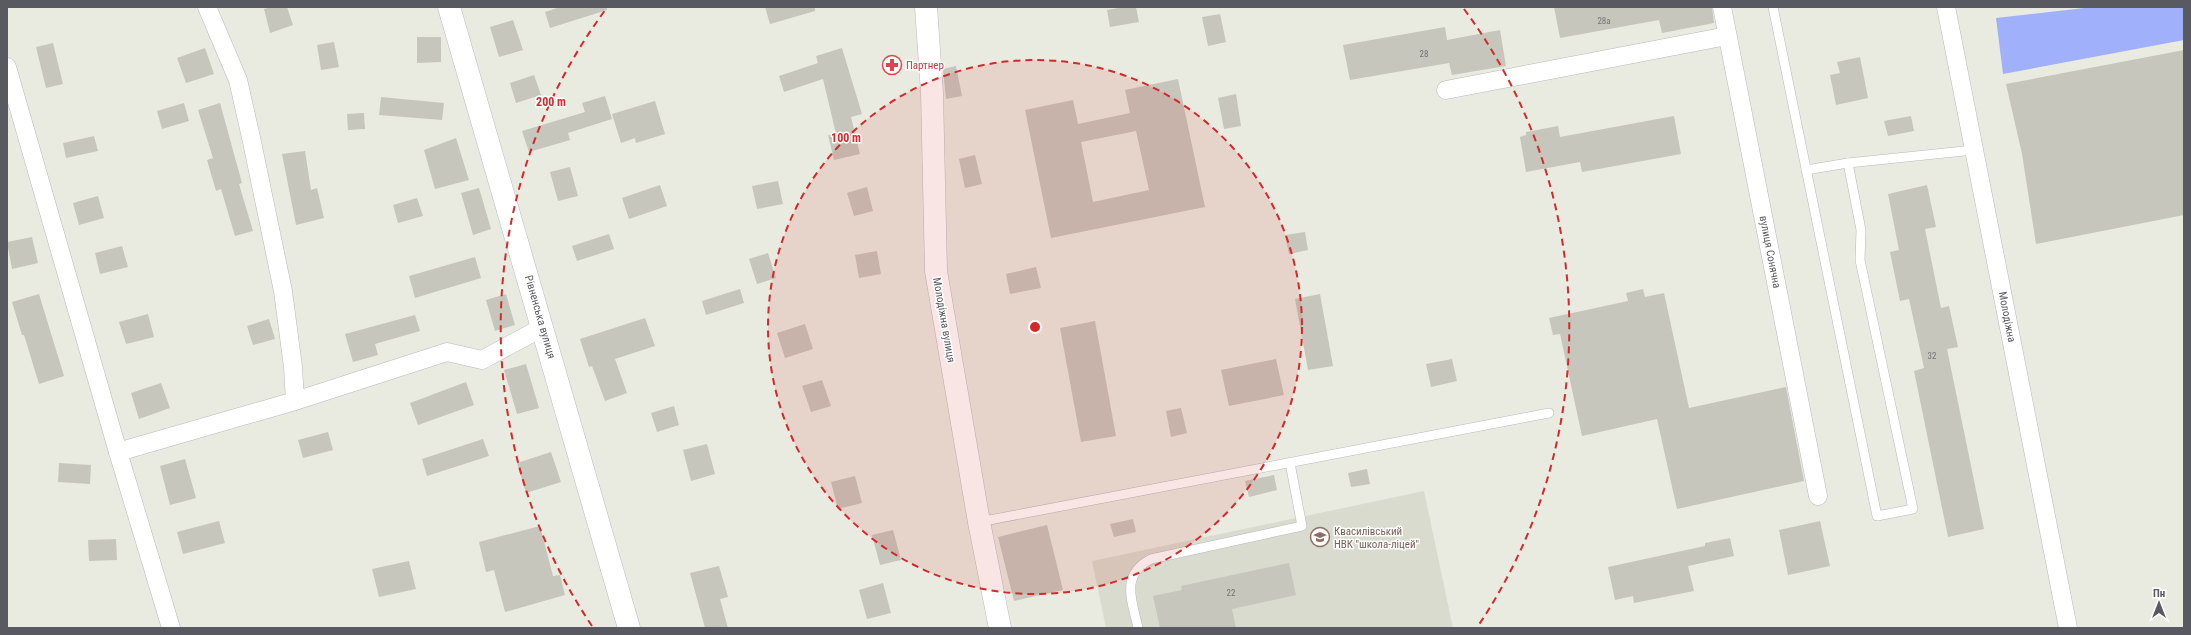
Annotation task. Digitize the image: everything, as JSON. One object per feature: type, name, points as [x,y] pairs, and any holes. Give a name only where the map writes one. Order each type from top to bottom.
[{"type":"main road","name":"Рівненська вулиця","points":[[449,7],[629,628]]},
{"type":"main road","name":"Молодіжна вулиця","points":[[926,7],[932,93],[936,271],[979,522],[1000,628]]},
{"type":"street","points":[[207,7],[238,80],[252,142],[282,291],[293,367],[295,401]]},
{"type":"street","name":"вулиця Сонячна","points":[[1722,7],[1818,496]]},
{"type":"street","name":"Молодіжна","points":[[1946,7],[2068,628]]},
{"type":"street","points":[[1446,90],[1727,36]]},
{"type":"street","points":[[7,67],[118,452],[171,628]]},
{"type":"street","points":[[118,452],[295,401],[447,352],[482,360],[543,327]]},
{"type":"lane","points":[[1773,7],[1877,516],[1913,509],[1860,260],[1861,230],[1848,163]]},
{"type":"lane","points":[[1806,170],[1848,163],[1974,150]]},
{"type":"lane","points":[[979,522],[1549,413]]},
{"type":"lane","points":[[1138,628],[1130,583],[1140,565],[1151,559],[1302,526],[1290,463]]},
{"type":"shaded area","name":"Квасилівський НВК \"школа-ліцей\"","points":[[1424,491],[1453,628],[1106,628],[1092,561]]},
{"type":"water","points":[[2093,7],[2184,7],[2184,40],[2003,74],[1996,18]]},
{"type":"building","points":[[272,7],[287,7],[293,25],[270,33],[264,9]]},
{"type":"building","points":[[560,7],[607,7],[607,10],[550,28],[545,12]]},
{"type":"building","points":[[765,7],[815,7],[815,11],[770,24]]},
{"type":"building","points":[[1124,7],[1136,7],[1139,22],[1110,27],[1107,10]]},
{"type":"building","points":[[1554,7],[1712,7],[1714,23],[1662,33],[1659,20],[1560,38]]},
{"type":"building","points":[[1220,14],[1226,42],[1208,46],[1202,17]]},
{"type":"building","points":[[513,20],[523,50],[499,57],[490,27]]},
{"type":"building","points":[[1445,27],[1447,40],[1500,30],[1506,66],[1452,75],[1449,63],[1350,80],[1343,45]]},
{"type":"building","points":[[417,37],[441,37],[441,62],[417,63]]},
{"type":"building","points":[[334,42],[339,67],[321,70],[317,45]]},
{"type":"building","points":[[53,43],[63,84],[46,88],[36,47]]},
{"type":"building","points":[[205,48],[214,74],[186,83],[177,58]]},
{"type":"building","points":[[842,48],[862,114],[851,117],[860,154],[834,160],[828,135],[836,134],[823,79],[784,92],[779,76],[818,63],[816,56]]},
{"type":"building","points":[[2184,50],[2184,215],[2036,244],[2022,154],[2006,84]]},
{"type":"building","points":[[1860,57],[1868,98],[1836,105],[1830,75],[1840,73],[1837,62]]},
{"type":"building","points":[[956,66],[962,96],[946,99],[943,69]]},
{"type":"building","points":[[534,75],[541,95],[516,103],[510,83]]},
{"type":"building","points":[[1178,79],[1205,207],[1051,238],[1025,110],[1073,100],[1078,124],[1130,113],[1125,90]],"holes":[[[1136,131],[1149,190],[1093,202],[1081,142]]]},
{"type":"building","points":[[1236,94],[1241,126],[1224,129],[1218,98]]},
{"type":"building","points":[[605,96],[612,119],[568,133],[570,140],[529,152],[522,131],[585,112],[582,103]]},
{"type":"building","points":[[381,97],[444,103],[442,120],[379,115]]},
{"type":"building","points":[[655,101],[665,134],[636,143],[635,138],[621,143],[612,114]]},
{"type":"building","points":[[184,103],[189,121],[162,129],[157,111]]},
{"type":"building","points":[[220,103],[242,183],[239,184],[253,231],[235,236],[221,189],[216,191],[207,160],[213,158],[198,110]]},
{"type":"building","points":[[364,113],[365,129],[348,130],[347,114]]},
{"type":"building","points":[[1674,116],[1681,154],[1582,172],[1580,162],[1526,172],[1520,137],[1526,135],[1526,132],[1558,126],[1560,137]]},
{"type":"building","points":[[1911,116],[1914,131],[1888,136],[1884,121]]},
{"type":"building","points":[[94,136],[98,151],[66,158],[63,143]]},
{"type":"building","points":[[456,138],[469,180],[435,189],[424,150]]},
{"type":"building","points":[[305,151],[311,190],[317,188],[324,218],[296,225],[282,154]]},
{"type":"building","points":[[975,155],[982,184],[965,188],[959,159]]},
{"type":"building","points":[[570,167],[578,196],[558,201],[550,172]]},
{"type":"building","points":[[778,181],[783,204],[757,209],[752,186]]},
{"type":"building","points":[[660,185],[667,206],[629,219],[622,198]]},
{"type":"building","points":[[1927,185],[1936,227],[1925,229],[1941,308],[1949,306],[1958,347],[1947,349],[1984,529],[1948,537],[1914,371],[1924,368],[1909,299],[1900,301],[1890,252],[1899,250],[1888,194]]},
{"type":"building","points":[[867,187],[873,211],[854,216],[847,193]]},
{"type":"building","points":[[479,188],[491,229],[473,235],[461,193]]},
{"type":"building","points":[[98,196],[104,218],[79,225],[73,203]]},
{"type":"building","points":[[417,198],[423,216],[398,223],[393,205]]},
{"type":"building","points":[[1305,232],[1308,250],[1289,254],[1285,235]]},
{"type":"building","points":[[609,234],[614,249],[577,261],[572,246]]},
{"type":"building","points":[[32,237],[38,263],[12,269],[7,242]]},
{"type":"building","points":[[122,246],[128,267],[100,274],[95,253]]},
{"type":"building","points":[[877,251],[881,274],[859,278],[855,255]]},
{"type":"building","points":[[768,253],[776,278],[757,284],[749,259]]},
{"type":"building","points":[[475,257],[481,278],[415,298],[409,276]]},
{"type":"building","points":[[1036,267],[1041,288],[1010,294],[1006,274]]},
{"type":"building","points":[[740,289],[744,303],[706,315],[702,301]]},
{"type":"building","points":[[1643,289],[1645,297],[1664,293],[1689,408],[1786,387],[1804,481],[1677,509],[1657,419],[1582,436],[1560,334],[1553,335],[1549,318],[1628,301],[1626,293]]},
{"type":"building","points":[[39,294],[64,376],[39,384],[12,302]]},
{"type":"building","points":[[506,294],[515,325],[495,331],[486,300]]},
{"type":"building","points":[[1320,294],[1333,366],[1308,370],[1295,299]]},
{"type":"building","points":[[148,314],[154,337],[126,344],[119,322]]},
{"type":"building","points":[[415,315],[420,331],[375,344],[378,355],[353,362],[345,334]]},
{"type":"building","points":[[645,318],[655,346],[615,359],[627,393],[605,401],[592,366],[589,367],[580,339]]},
{"type":"building","points":[[269,319],[275,339],[253,345],[247,326]]},
{"type":"building","points":[[1095,321],[1116,436],[1081,442],[1060,328]]},
{"type":"building","points":[[805,324],[813,349],[785,358],[777,333]]},
{"type":"building","points":[[1276,359],[1284,395],[1229,406],[1221,370]]},
{"type":"building","points":[[1452,359],[1457,381],[1431,387],[1426,364]]},
{"type":"building","points":[[526,364],[539,408],[517,414],[504,370]]},
{"type":"building","points":[[822,380],[831,406],[811,412],[802,386]]},
{"type":"building","points":[[466,382],[474,405],[418,425],[410,403]]},
{"type":"building","points":[[161,383],[170,408],[139,419],[131,393]]},
{"type":"building","points":[[674,406],[679,425],[657,432],[651,413]]},
{"type":"building","points":[[1181,408],[1187,433],[1171,437],[1166,411]]},
{"type":"building","points":[[328,432],[333,450],[303,458],[298,440]]},
{"type":"building","points":[[483,439],[489,456],[427,476],[422,459]]},
{"type":"building","points":[[707,444],[715,474],[691,481],[683,450]]},
{"type":"building","points":[[551,452],[561,482],[526,493],[517,463]]},
{"type":"building","points":[[185,459],[196,498],[170,505],[160,466]]},
{"type":"building","points":[[59,463],[91,465],[90,484],[58,482]]},
{"type":"building","points":[[1367,469],[1370,484],[1351,487],[1348,473]]},
{"type":"building","points":[[1274,475],[1277,490],[1249,497],[1245,481]]},
{"type":"building","points":[[855,476],[862,503],[838,509],[831,482]]},
{"type":"building","points":[[1133,519],[1136,532],[1114,537],[1110,524]]},
{"type":"building","points":[[219,521],[225,543],[183,554],[177,532]]},
{"type":"building","points":[[1820,521],[1830,566],[1788,575],[1779,530]]},
{"type":"building","points":[[1047,525],[1063,590],[1014,601],[998,537]]},
{"type":"building","points":[[540,526],[553,576],[560,575],[565,595],[505,612],[494,570],[486,572],[479,542]]},
{"type":"building","points":[[893,530],[901,560],[880,565],[872,535]]},
{"type":"building","points":[[1730,538],[1734,556],[1688,566],[1694,591],[1634,603],[1633,596],[1615,600],[1608,567],[1705,546],[1705,543]]},
{"type":"building","points":[[116,539],[117,560],[89,561],[88,540]]},
{"type":"building","points":[[409,561],[416,589],[379,597],[372,569]]},
{"type":"building","points":[[1289,563],[1296,595],[1232,609],[1236,628],[1160,628],[1153,596],[1182,590],[1181,586]]},
{"type":"building","points":[[719,566],[728,597],[720,599],[728,628],[705,628],[690,573]]},
{"type":"building","points":[[883,583],[891,613],[867,619],[859,590]]},
{"type":"place","name":"Партнер","points":[[892,65]]},
{"type":"place","name":"Квасилівський НВК \"школа-ліцей\"","points":[[1320,537]]}]
